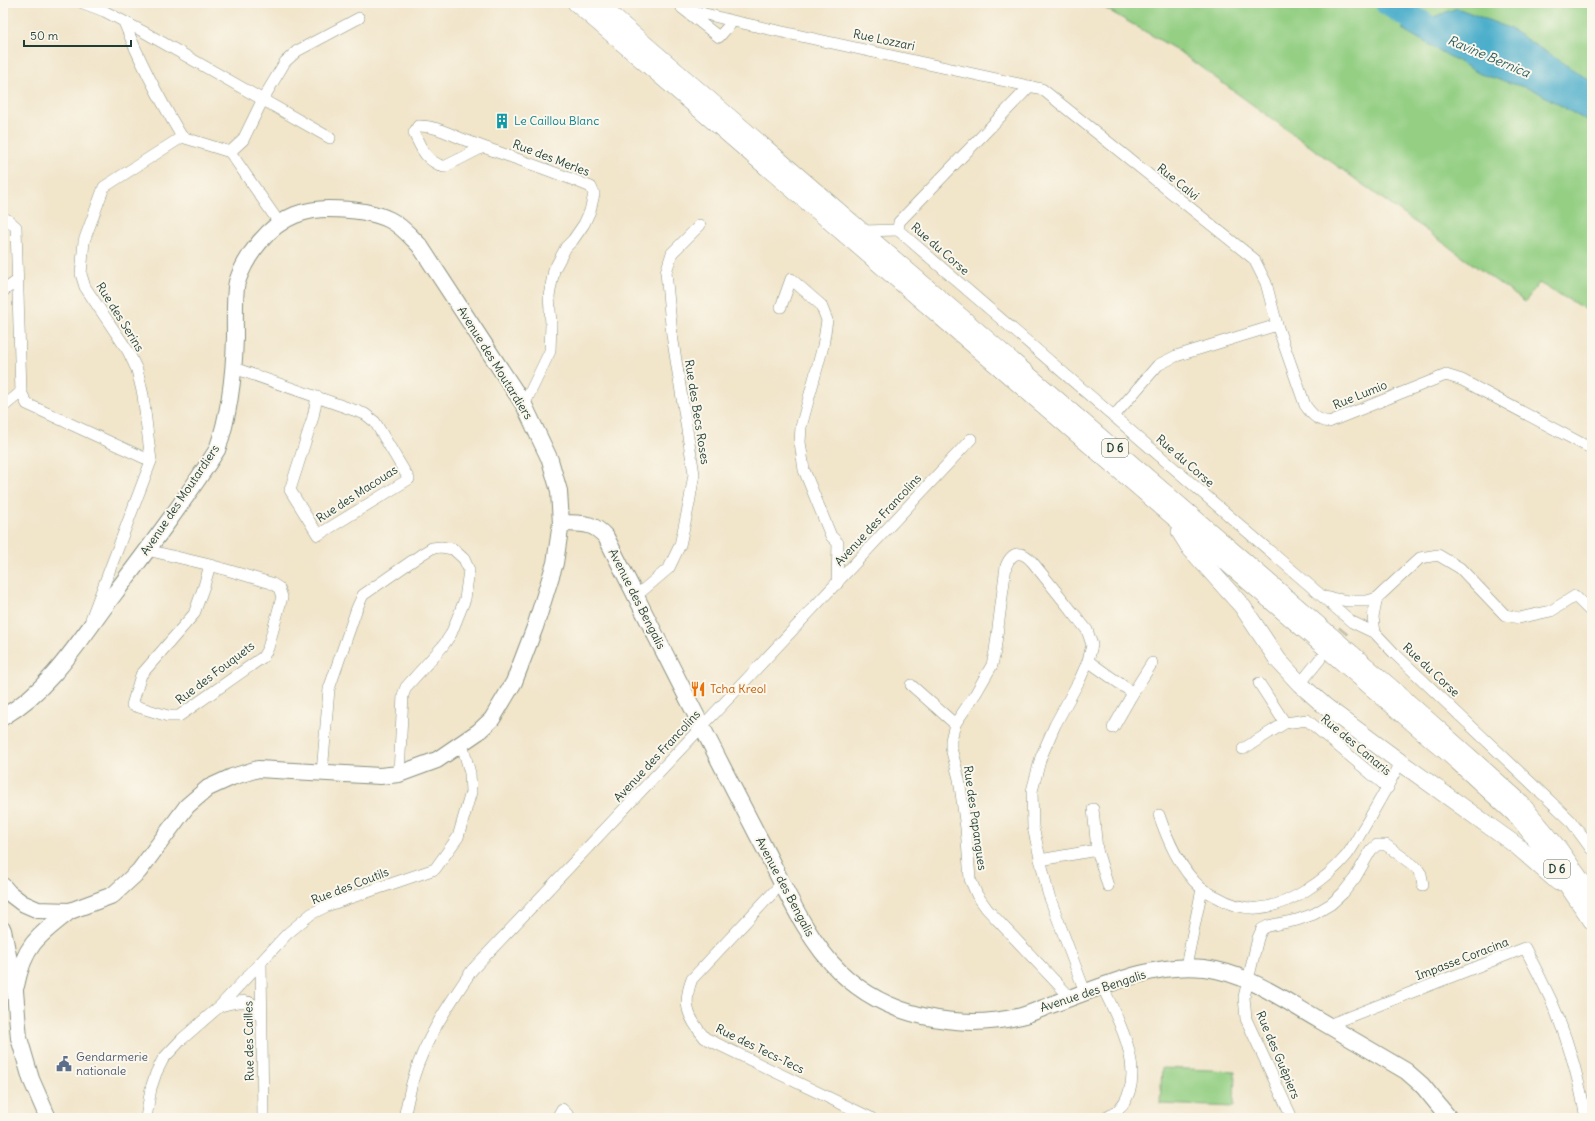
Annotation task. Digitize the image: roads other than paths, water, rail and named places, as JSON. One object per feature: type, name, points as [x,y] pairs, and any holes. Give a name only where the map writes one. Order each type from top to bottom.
[{"type":"main road","name":"D 6","points":[[576,3],[1457,761],[1519,818],[1586,899]]},
{"type":"main road","name":"D 6","points":[[597,3],[1402,697],[1518,800],[1559,849],[1586,899],[1592,921]]},
{"type":"main road","points":[[1168,513],[1190,548],[1242,606],[1278,660],[1300,684],[1326,707],[1517,846],[1586,899]]},
{"type":"street","points":[[84,3],[104,11],[330,138]]},
{"type":"street","points":[[230,152],[243,140],[263,99],[285,62],[297,51],[359,18]]},
{"type":"street","name":"Rue Lozzari","points":[[733,21],[1030,86]]},
{"type":"street","points":[[124,22],[133,44],[182,137],[230,152],[280,224]]},
{"type":"street","name":"Rue du Corse","points":[[1030,86],[899,222],[898,230],[1322,597],[1348,626],[1375,633],[1394,653],[1570,820],[1592,850]]},
{"type":"street","name":"Rue Calvi","points":[[1030,86],[1042,89],[1254,259],[1266,283],[1277,325]]},
{"type":"street","name":"Rue des Merles","points":[[483,146],[444,167],[431,161],[423,153],[414,133],[418,126],[435,128],[556,172],[591,187],[594,194],[590,211],[584,224],[566,247],[554,270],[549,296],[551,324],[550,351],[524,405]]},
{"type":"street","name":"Rue des Serins","points":[[85,632],[151,461],[143,395],[137,370],[128,351],[85,287],[81,274],[81,259],[84,241],[104,187],[182,137]]},
{"type":"street","name":"Avenue des Moutardiers","points":[[3,717],[15,710],[43,686],[56,671],[147,550],[217,450],[227,418],[232,393],[237,283],[250,255],[270,232],[280,224],[294,215],[307,211],[339,209],[373,214],[391,220],[407,232],[420,246],[524,405],[550,460],[559,491],[561,523],[555,563],[535,627],[514,682],[492,719],[478,732],[438,760],[399,774],[380,776],[258,769],[232,777],[208,788],[187,806],[139,871],[113,895],[70,911],[38,910],[22,904],[3,886]]},
{"type":"street","points":[[3,218],[8,220],[16,227],[20,392],[26,404],[151,461]]},
{"type":"street","name":"Rue des Becs Roses","points":[[636,596],[669,568],[680,545],[689,504],[694,474],[672,335],[666,272],[672,253],[700,225]]},
{"type":"street","points":[[863,231],[898,230]]},
{"type":"street","points":[[781,307],[791,278],[821,306],[828,320],[823,346],[801,426],[800,442],[804,470],[831,536],[838,543],[837,584]]},
{"type":"street","points":[[3,291],[17,281]]},
{"type":"street","points":[[1114,416],[1158,366],[1176,356],[1277,325]]},
{"type":"street","name":"Rue Lumio","points":[[1277,325],[1305,405],[1312,416],[1322,421],[1329,422],[1446,375],[1462,380],[1592,449]]},
{"type":"street","name":"Rue des Macouas","points":[[234,368],[317,397],[365,414],[375,422],[409,479],[318,535],[290,490],[313,417],[317,397]]},
{"type":"street","points":[[3,407],[20,392]]},
{"type":"street","name":"Avenue des Francolins","points":[[404,1118],[414,1075],[426,1047],[438,1021],[472,970],[702,728],[971,439]]},
{"type":"street","name":"Avenue des Bengalis","points":[[561,523],[590,525],[598,528],[606,537],[702,728],[805,927],[827,958],[843,974],[864,991],[891,1006],[916,1015],[944,1021],[986,1021],[1018,1017],[1102,986],[1156,971],[1186,966],[1226,972],[1247,978],[1406,1071],[1422,1085],[1449,1118]]},
{"type":"street","points":[[322,773],[329,689],[356,608],[363,595],[432,548],[441,547],[453,549],[464,559],[469,570],[465,599],[451,634],[443,646],[406,687],[402,702],[399,774]]},
{"type":"street","name":"Rue des Fouquets","points":[[147,550],[210,565],[271,583],[279,588],[282,597],[268,648],[263,657],[179,716],[168,716],[132,705],[141,675],[194,614],[210,565]]},
{"type":"street","name":"Rue des Papangues","points":[[1024,554],[1029,557],[1087,630],[1091,638],[1092,645],[1088,661],[1055,725],[1041,757],[1032,791],[1033,826],[1040,860],[1048,893],[1078,995],[987,909],[977,895],[970,879],[966,828],[951,748],[951,740],[955,724],[976,693],[992,665],[1006,566],[1008,560],[1014,555],[1024,554]]},
{"type":"street","points":[[1322,597],[1349,602],[1367,601],[1377,598],[1420,558],[1438,555],[1460,568],[1505,615],[1519,618],[1551,611],[1575,596],[1592,613]]},
{"type":"street","points":[[1375,633],[1374,617],[1377,598]]},
{"type":"street","points":[[1300,684],[1320,659]]},
{"type":"street","points":[[1088,661],[1133,693]]},
{"type":"street","points":[[1113,728],[1152,663]]},
{"type":"street","points":[[1259,683],[1285,723]]},
{"type":"street","points":[[910,685],[955,724]]},
{"type":"street","name":"Rue des Canaris","points":[[1243,749],[1285,723],[1307,720],[1388,788]]},
{"type":"street","name":"Rue des Coutils","points":[[146,1118],[156,1073],[163,1059],[182,1039],[220,1006],[288,934],[311,914],[329,905],[435,869],[458,837],[471,792],[470,773],[462,744]]},
{"type":"street","name":"Rue des Canaris","points":[[1159,815],[1171,845],[1181,863],[1202,889],[1230,904],[1257,908],[1274,906],[1294,897],[1312,886],[1348,854],[1388,788],[1400,762]]},
{"type":"street","points":[[1093,809],[1097,850],[1108,886]]},
{"type":"street","name":"Rue des Guêpiers","points":[[1292,1118],[1246,1019],[1244,997],[1247,978],[1262,929],[1268,926],[1297,920],[1314,914],[1331,904],[1355,878],[1371,850],[1377,845],[1386,845],[1416,868],[1421,874],[1422,884]]},
{"type":"street","points":[[1040,860],[1097,850]]},
{"type":"street","name":"Rue des Tecs-Tecs","points":[[782,883],[692,979],[687,991],[689,1015],[695,1026],[705,1038],[871,1118]]},
{"type":"street","points":[[1186,966],[1202,889]]},
{"type":"street","points":[[15,991],[20,968],[39,935],[70,911]]},
{"type":"street","points":[[3,930],[15,991],[19,1038],[31,1079],[48,1118]]},
{"type":"street","name":"Impasse Coracina","points":[[1328,1025],[1525,948],[1554,1008],[1582,1093],[1586,1118]]},
{"type":"street","name":"Rue des Cailles","points":[[261,963],[263,1118]]},
{"type":"street","points":[[1102,986],[1122,1026],[1130,1053],[1131,1072],[1129,1092],[1119,1109],[1106,1118]]},
{"type":"street","points":[[220,1006],[243,1000],[254,1004],[258,1009],[261,1022]]},
{"type":"street","points":[[558,1118],[562,1109],[571,1118]]},
{"type":"water","points":[[1457,8],[1509,28],[1592,82],[1592,124],[1534,90],[1480,74],[1402,29]]},
{"type":"waterway","name":"Ravine Bernica","points":[[1388,3],[1450,41]]},
{"type":"tunnel","points":[[1332,645],[1344,630]]},
{"type":"place","name":"Le Caillou Blanc","points":[[502,121]]},
{"type":"place","name":"Tcha Kreol","points":[[698,689]]},
{"type":"place","name":"Gendarmerie nationale","points":[[64,1064]]}]
